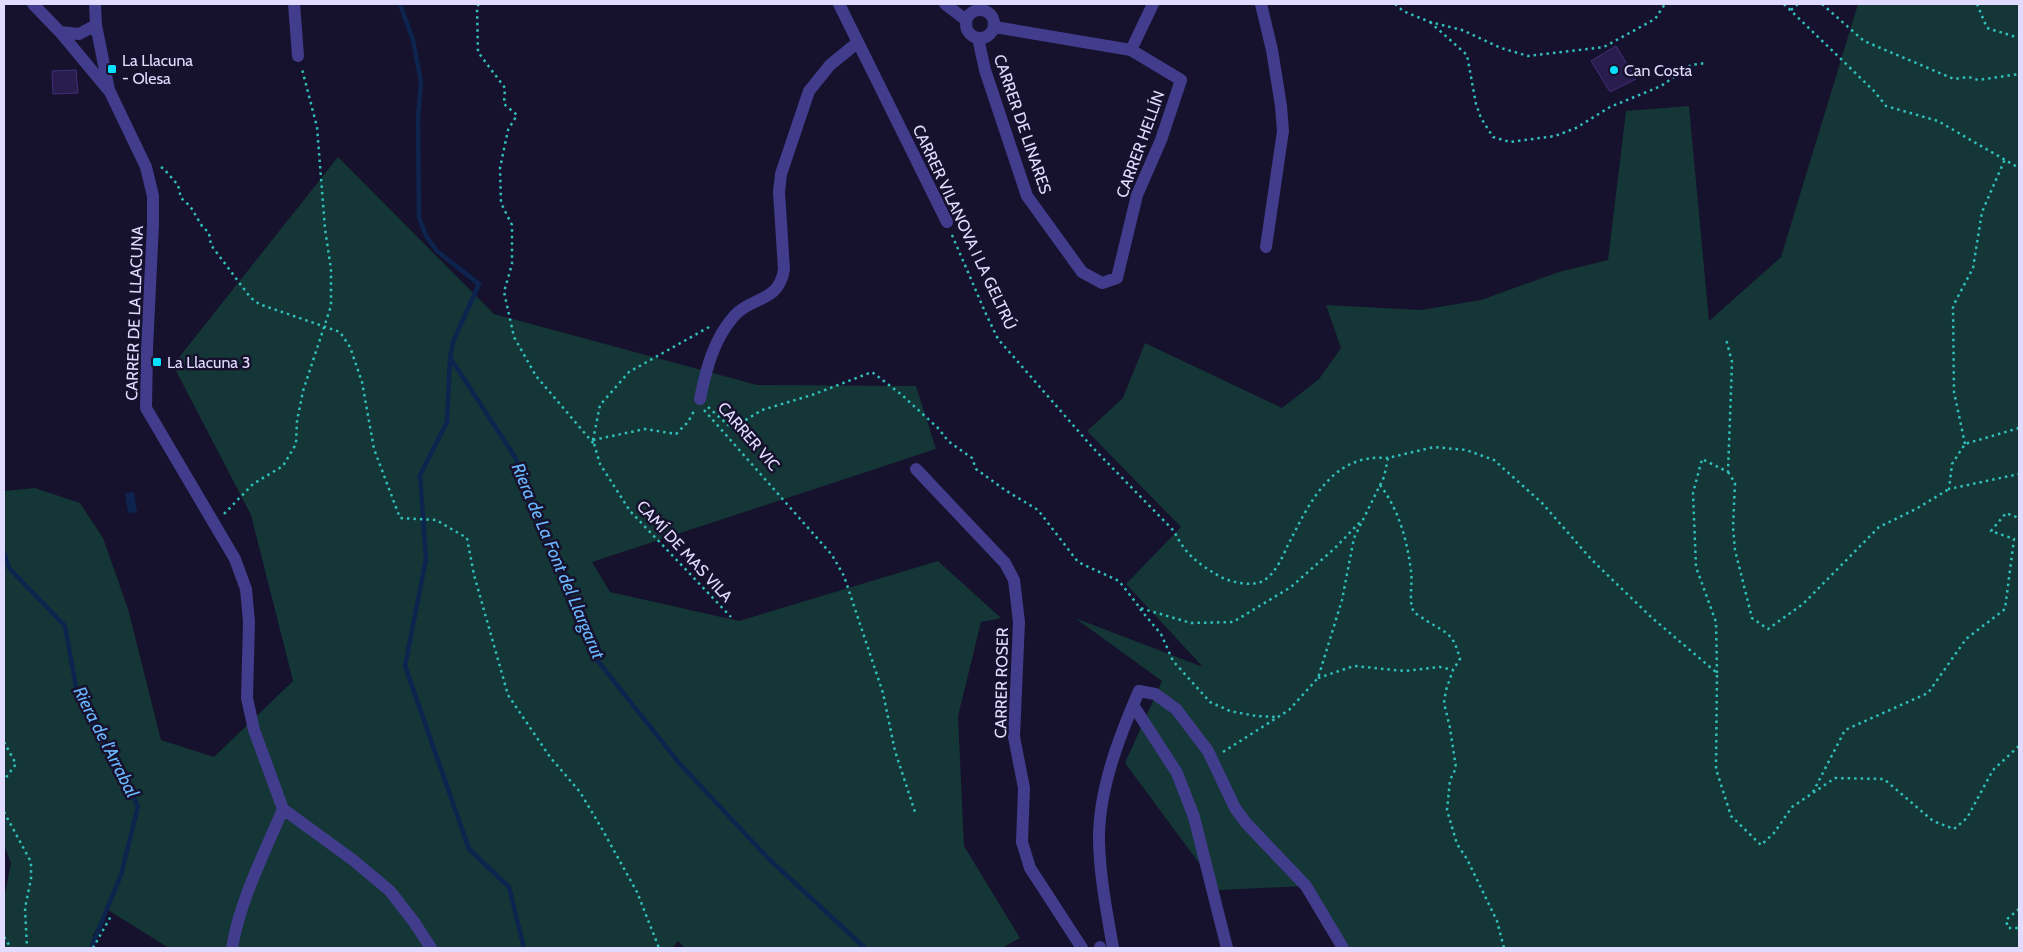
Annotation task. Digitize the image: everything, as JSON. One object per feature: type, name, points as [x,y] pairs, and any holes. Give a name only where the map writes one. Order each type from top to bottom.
[{"type":"street","name":"CARRER DE LA LLACUNA","points":[[33,4],[60,32],[110,92],[143,160],[153,196],[146,408],[235,559],[246,589],[249,622],[247,698],[254,730],[283,809]]},
{"type":"street","points":[[95,4],[96,25],[110,92]]},
{"type":"street","points":[[294,4],[298,56]]},
{"type":"street","name":"CARRER VILANOVA I LA GELTRÚ","points":[[839,4],[857,44],[947,222]]},
{"type":"street","points":[[945,4],[966,20],[969,33],[978,38],[988,36],[995,27],[993,16],[984,7],[973,11],[966,20]]},
{"type":"street","points":[[1130,50],[1152,4]]},
{"type":"street","points":[[1261,4],[1272,50],[1283,131],[1266,247]]},
{"type":"street","points":[[60,32],[79,34],[96,25]]},
{"type":"street","name":"CARRER HELLÍN","points":[[995,27],[1130,50],[1181,80],[1161,140],[1137,195],[1117,278],[1102,283]]},
{"type":"street","name":"CARRER DE LINARES","points":[[978,38],[985,70],[1026,196],[1082,272],[1102,283]]},
{"type":"street","name":"CARRER VIC","points":[[700,399],[708,364],[724,328],[737,313],[771,294],[782,279],[784,270],[779,192],[781,174],[809,92],[830,65],[857,44]]},
{"type":"street","name":"CARRER ROSER","points":[[916,469],[1005,562],[1014,580],[1019,622],[1014,737],[1024,788],[1022,842],[1030,868],[1082,948]]},
{"type":"street","points":[[1113,948],[1104,899],[1099,840],[1104,795],[1119,736],[1139,691],[1155,694],[1176,709],[1208,751],[1241,816],[1306,886],[1343,948]]},
{"type":"street","points":[[1133,705],[1177,773],[1194,817],[1227,948]]},
{"type":"street","points":[[232,948],[234,934],[248,891],[283,809],[390,891],[431,948]]},
{"type":"path","points":[[478,4],[478,52],[505,88],[504,104],[517,115],[508,130],[500,168],[501,203],[512,226],[512,264],[504,292],[514,337],[536,376],[594,442]]},
{"type":"path","points":[[1395,4],[1403,11],[1430,22],[1462,30],[1501,48],[1528,56],[1604,47],[1655,19],[1665,4]]},
{"type":"path","points":[[1784,4],[1874,91],[1886,106],[1938,121],[2019,168]]},
{"type":"path","points":[[1791,10],[1798,4]]},
{"type":"path","points":[[1822,4],[1864,41],[1954,79],[1969,77],[1978,80],[2019,74]]},
{"type":"path","points":[[1977,4],[1987,28],[2019,38]]},
{"type":"path","points":[[1430,22],[1467,55],[1476,104],[1481,118],[1493,137],[1510,142],[1555,136],[1576,128],[1610,107],[1662,86],[1691,65],[1706,63]]},
{"type":"path","points":[[215,524],[253,484],[283,466],[296,444],[297,421],[304,391],[331,306],[331,269],[325,229],[317,126],[298,56]]},
{"type":"path","points":[[143,160],[164,169],[178,185],[181,198],[190,206],[202,226],[209,233],[211,245],[250,297],[260,304],[325,325],[340,332],[350,347],[367,408],[374,449],[400,518],[436,520],[467,538],[474,575],[508,695],[550,757],[580,792],[637,892],[659,948]]},
{"type":"path","points":[[1966,444],[1954,392],[1953,306],[1973,268],[1982,212],[2005,160]]},
{"type":"path","name":"CARRER VILANOVA I LA GELTRÚ","points":[[947,222],[998,339],[1093,448],[1174,531],[1180,544],[1193,560],[1226,580],[1245,583],[1263,581],[1277,567],[1302,514],[1321,488],[1356,460],[1373,457],[1388,458],[1434,447],[1466,450],[1494,460],[1542,503],[1591,558],[1651,617],[1717,673]]},
{"type":"path","points":[[594,442],[600,405],[629,372],[713,325]]},
{"type":"path","points":[[1726,339],[1732,362],[1728,472],[1735,484],[1733,527],[1735,550],[1752,618],[1768,629],[1803,604],[1879,527],[1916,509],[1949,489],[2019,474]]},
{"type":"path","points":[[594,442],[645,429],[676,434],[688,422],[700,399],[728,424],[739,424],[762,410],[812,395],[872,372],[902,395],[948,441],[972,458],[976,469],[1005,490],[1038,510],[1078,562],[1119,581],[1161,634],[1173,662],[1210,702],[1238,713],[1279,717]]},
{"type":"path","name":"CARRER VIC","points":[[700,399],[703,409],[832,555],[844,576],[882,693],[895,751],[915,812]]},
{"type":"path","points":[[1949,489],[1952,464],[1966,444],[2019,428]]},
{"type":"path","name":"CAMÍ DE MAS VILA","points":[[594,442],[600,464],[630,511],[731,617]]},
{"type":"path","points":[[1212,759],[1289,710],[1318,678],[1342,600],[1354,538],[1384,477],[1388,458]]},
{"type":"path","points":[[1728,472],[1702,459],[1693,493],[1696,567],[1716,622],[1716,769],[1731,816],[1761,845],[1774,833],[1792,807],[1835,778],[1884,779],[1933,821],[1954,829],[1967,818],[1993,770],[2019,746]]},
{"type":"path","points":[[1380,485],[1390,499],[1405,539],[1412,572],[1410,602],[1414,612],[1448,633],[1456,643],[1460,659],[1453,670],[1444,703],[1456,768],[1450,780],[1447,810],[1457,844],[1467,859],[1497,921],[1504,948]]},
{"type":"path","points":[[1812,794],[1845,730],[1928,693],[1966,639],[2005,610],[2014,539],[1991,531],[2006,513],[2019,518]]},
{"type":"path","points":[[1140,608],[1191,623],[1233,622],[1290,587],[1335,548],[1363,519]]},
{"type":"path","points":[[1318,678],[1354,666],[1405,672],[1440,667],[1453,670]]},
{"type":"path","points":[[4,742],[16,764],[4,780]]},
{"type":"path","points":[[4,812],[31,862],[31,879],[25,908],[27,948]]},
{"type":"path","points":[[2019,909],[2006,920],[2008,928],[2019,928]]},
{"type":"path","points":[[93,948],[111,916]]},
{"type":"path","points":[[4,936],[11,948]]},
{"type":"green space","points":[[1858,4],[2019,4],[2019,948],[1344,948],[1306,886],[1219,890],[1125,763],[1162,681],[1075,618],[1203,667],[1126,584],[1181,527],[1087,431],[1123,398],[1145,343],[1282,408],[1319,379],[1341,348],[1326,305],[1421,310],[1481,300],[1559,272],[1608,260],[1626,111],[1689,106],[1709,321],[1781,257]]},
{"type":"green space","points":[[338,157],[494,314],[757,385],[916,386],[936,449],[592,562],[610,592],[739,621],[938,561],[1001,618],[981,622],[958,716],[964,846],[1020,938],[1002,948],[685,948],[678,941],[672,948],[169,948],[108,910],[93,935],[91,948],[4,948],[4,899],[11,863],[4,845],[4,491],[35,488],[80,503],[103,538],[128,609],[161,740],[214,757],[293,681],[251,515],[173,365]]},
{"type":"water","points":[[134,492],[137,512],[128,513],[125,493]]},
{"type":"building","name":"Can Costa","points":[[1616,46],[1636,79],[1610,92],[1591,61]]},
{"type":"building","points":[[76,70],[78,93],[53,94],[52,71]]},
{"type":"waterway","name":"Riera de La Font del Llargarut","points":[[400,4],[413,40],[421,82],[418,118],[419,217],[426,236],[437,251],[479,284],[453,342],[450,358],[447,422],[420,475],[426,559],[405,666],[469,849],[509,887],[524,948]]},
{"type":"waterway","name":"Riera de La Font del Llargarut","points":[[451,359],[515,457],[594,656],[679,763],[769,859],[865,948]]},
{"type":"waterway","name":"Riera de l'Arrabal","points":[[4,552],[9,568],[65,626],[76,687],[138,806],[121,875],[91,948]]},
{"type":"place","name":"La Llacuna - Olesa","points":[[112,69]]},
{"type":"place","name":"Can Costa","points":[[1614,70]]},
{"type":"place","name":"La Llacuna 3","points":[[157,362]]}]
